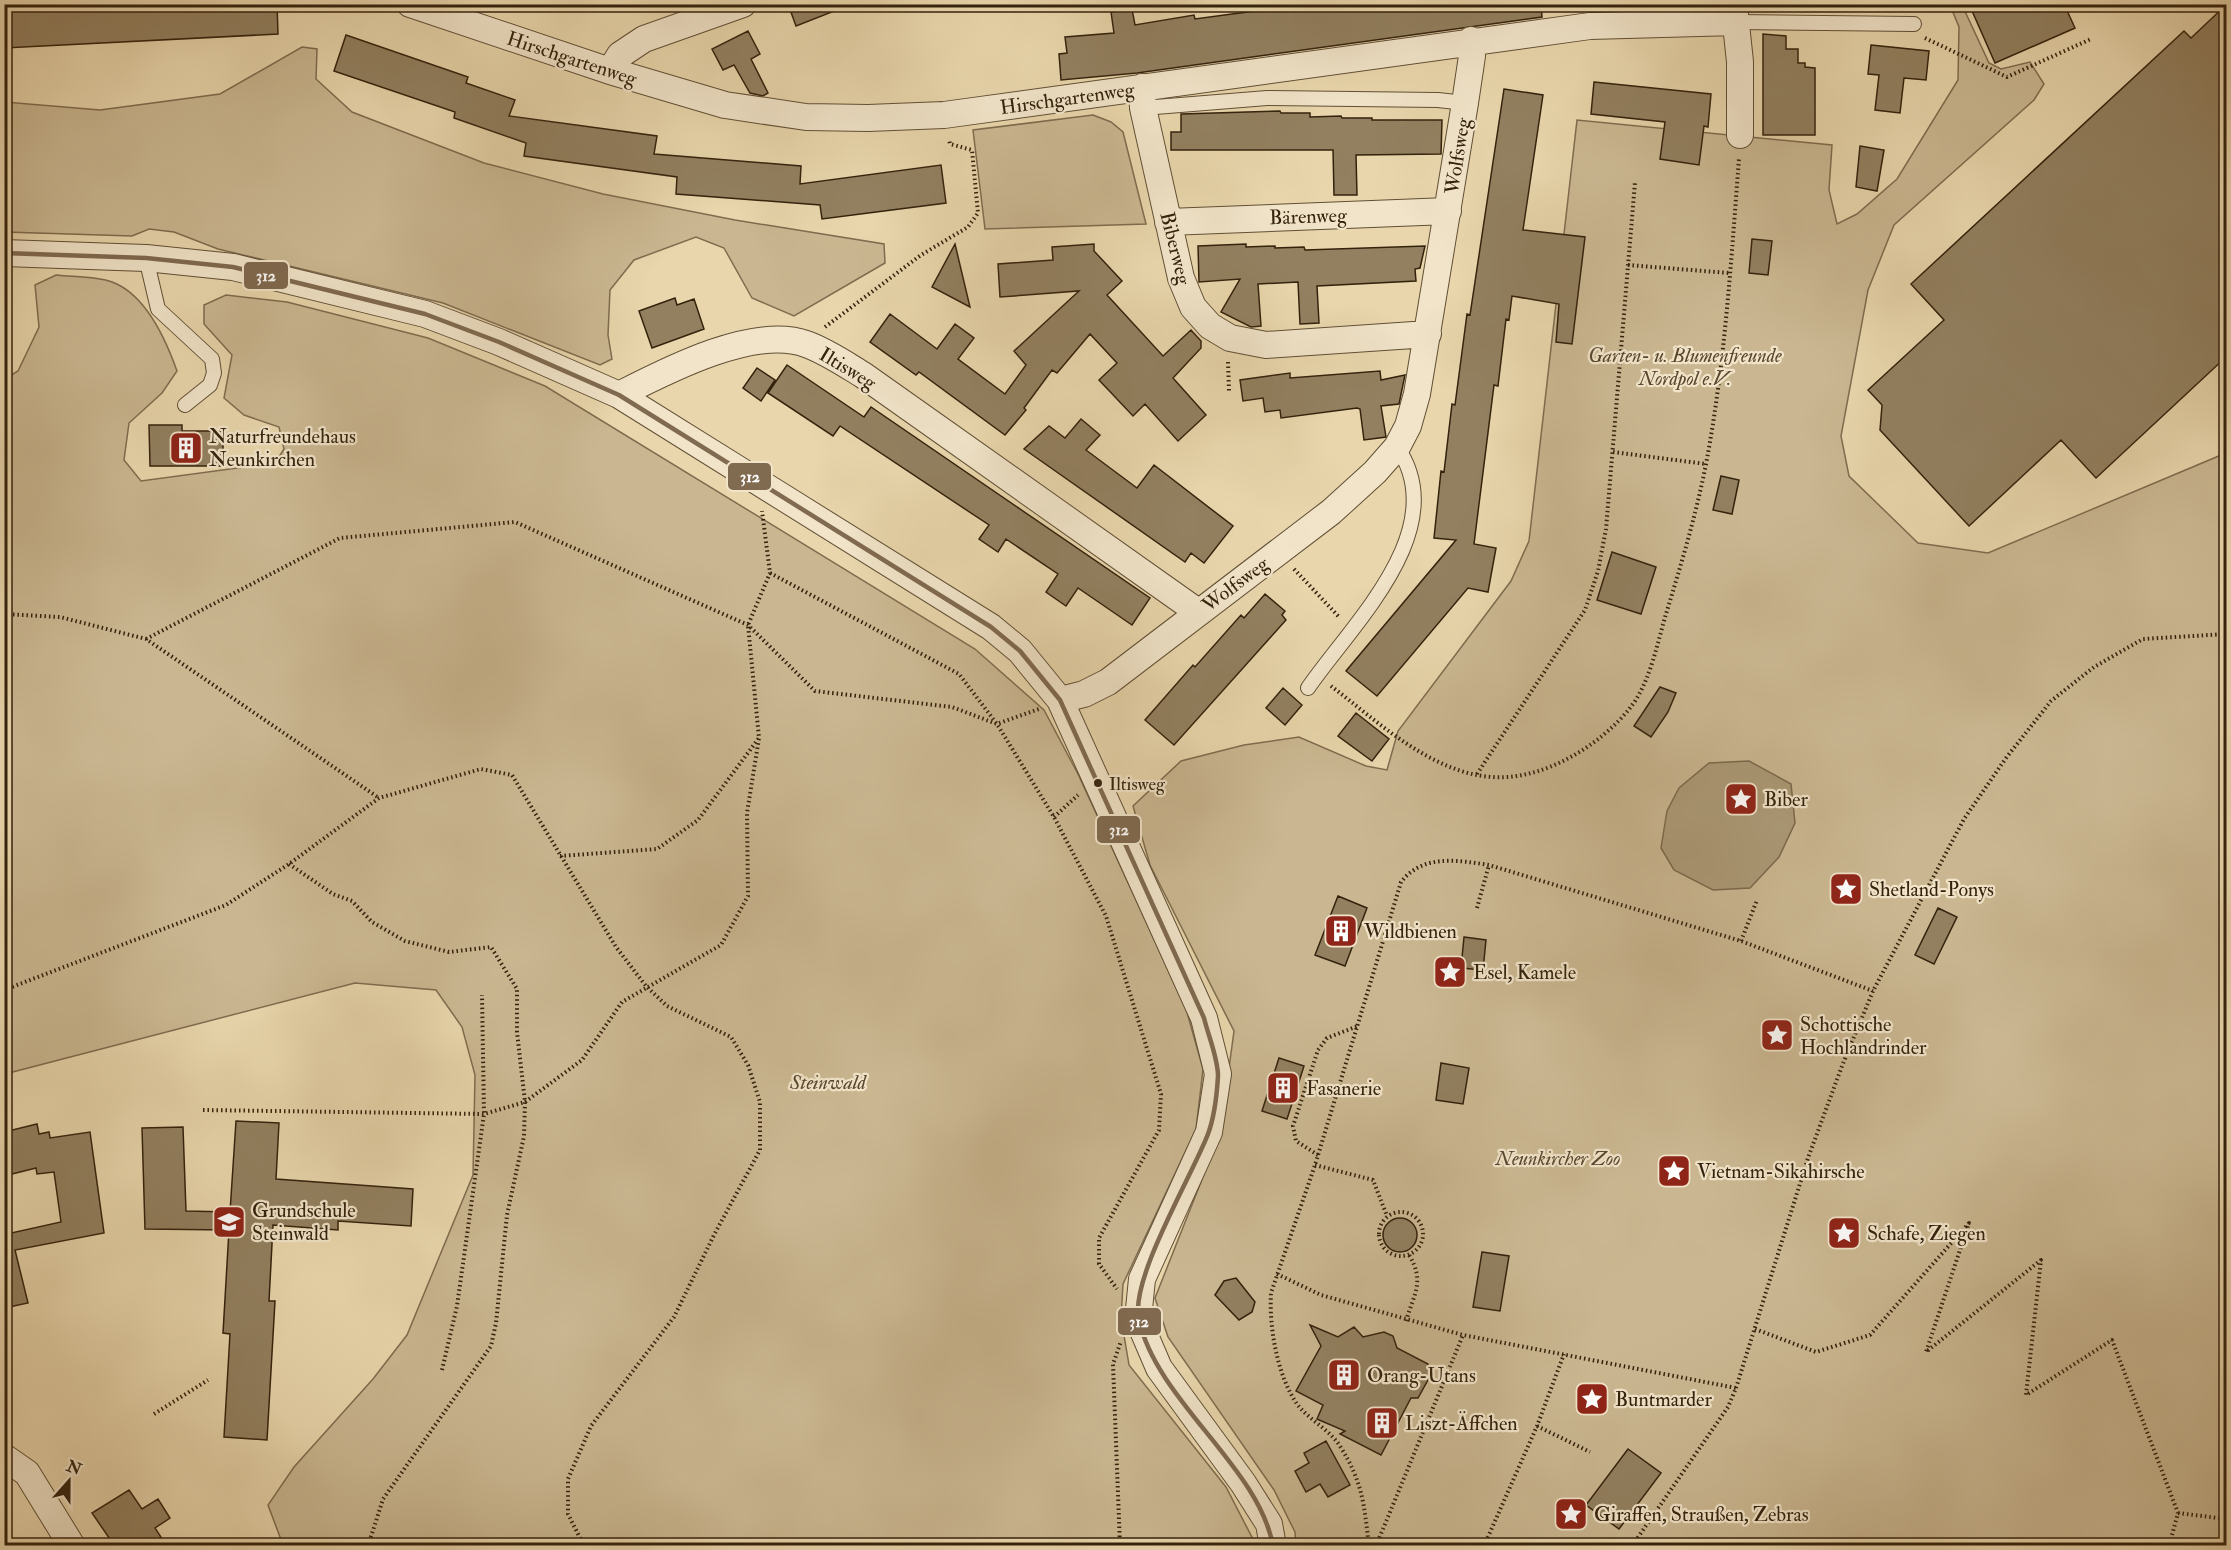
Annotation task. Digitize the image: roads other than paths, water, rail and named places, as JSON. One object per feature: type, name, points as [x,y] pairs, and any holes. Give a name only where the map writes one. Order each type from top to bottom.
[{"type":"street","name":"Hirschgartenweg","points":[[410,4],[610,71],[725,105],[806,117],[868,118],[944,115],[1143,98],[1471,40],[1590,26],[1735,13]]},
{"type":"street","points":[[610,71],[620,55],[644,39],[743,4]]},
{"type":"street","points":[[1735,13],[1740,62],[1740,135]]},
{"type":"street","name":"Wolfsweg","points":[[1060,700],[1084,694],[1108,682],[1331,512],[1375,472],[1397,447],[1408,426],[1417,394],[1428,334],[1466,103],[1472,56],[1471,40]]},
{"type":"street","name":"Biberweg","points":[[1143,98],[1181,278],[1193,307],[1210,326],[1230,338],[1266,345],[1428,334]]},
{"type":"street","name":"Bärenweg","points":[[1168,222],[1448,211]]},
{"type":"street","points":[[4,253],[146,258],[233,267],[425,314],[499,342],[619,395],[758,484],[991,627],[1033,665],[1060,700],[1204,1018],[1218,1074],[1209,1132],[1142,1279],[1138,1319],[1159,1368],[1244,1483],[1269,1524],[1273,1545]]},
{"type":"street","name":"Iltisweg","points":[[619,395],[647,380],[734,347],[772,339],[805,343],[863,375],[1198,612]]},
{"type":"street","points":[[4,1457],[27,1473],[72,1545]]},
{"type":"lane","points":[[1735,13],[1914,24]]},
{"type":"lane","name":"Hirschgartenweg","points":[[1143,98],[1438,100],[1466,103]]},
{"type":"lane","points":[[146,258],[158,309],[212,359],[214,373],[210,385],[185,405]]},
{"type":"lane","points":[[1308,688],[1385,583],[1406,545],[1415,510],[1409,464],[1397,447]]},
{"type":"place","name":"Naturfreundehaus Neunkirchen","points":[[186,448]]},
{"type":"place","name":"Iltisweg","points":[[1098,783]]},
{"type":"place","name":"Biber","points":[[1741,799]]},
{"type":"place","name":"Shetland-Ponys","points":[[1846,889]]},
{"type":"place","name":"Wildbienen","points":[[1341,931]]},
{"type":"place","name":"Esel, Kamele","points":[[1450,972]]},
{"type":"place","name":"Schottische Hochlandrinder","points":[[1777,1035]]},
{"type":"place","name":"Fasanerie","points":[[1283,1088]]},
{"type":"place","name":"Vietnam-Sikahirsche","points":[[1674,1171]]},
{"type":"place","name":"Grundschule Steinwald","points":[[229,1222]]},
{"type":"place","name":"Schafe, Ziegen","points":[[1844,1233]]},
{"type":"place","name":"Orang-Utans","points":[[1344,1375]]},
{"type":"place","name":"Buntmarder","points":[[1592,1399]]},
{"type":"place","name":"Liszt-Äffchen","points":[[1382,1423]]},
{"type":"place","name":"Giraffen, Straußen, Zebras","points":[[1571,1514]]},
{"type":"park label","name":"Garten- u. Blumenfreunde Nordpol e.V.","points":[[1685,366]]},
{"type":"park label","name":"Steinwald","points":[[828,1082]]},
{"type":"park label","name":"Neunkircher Zoo","points":[[1558,1158]]}]
